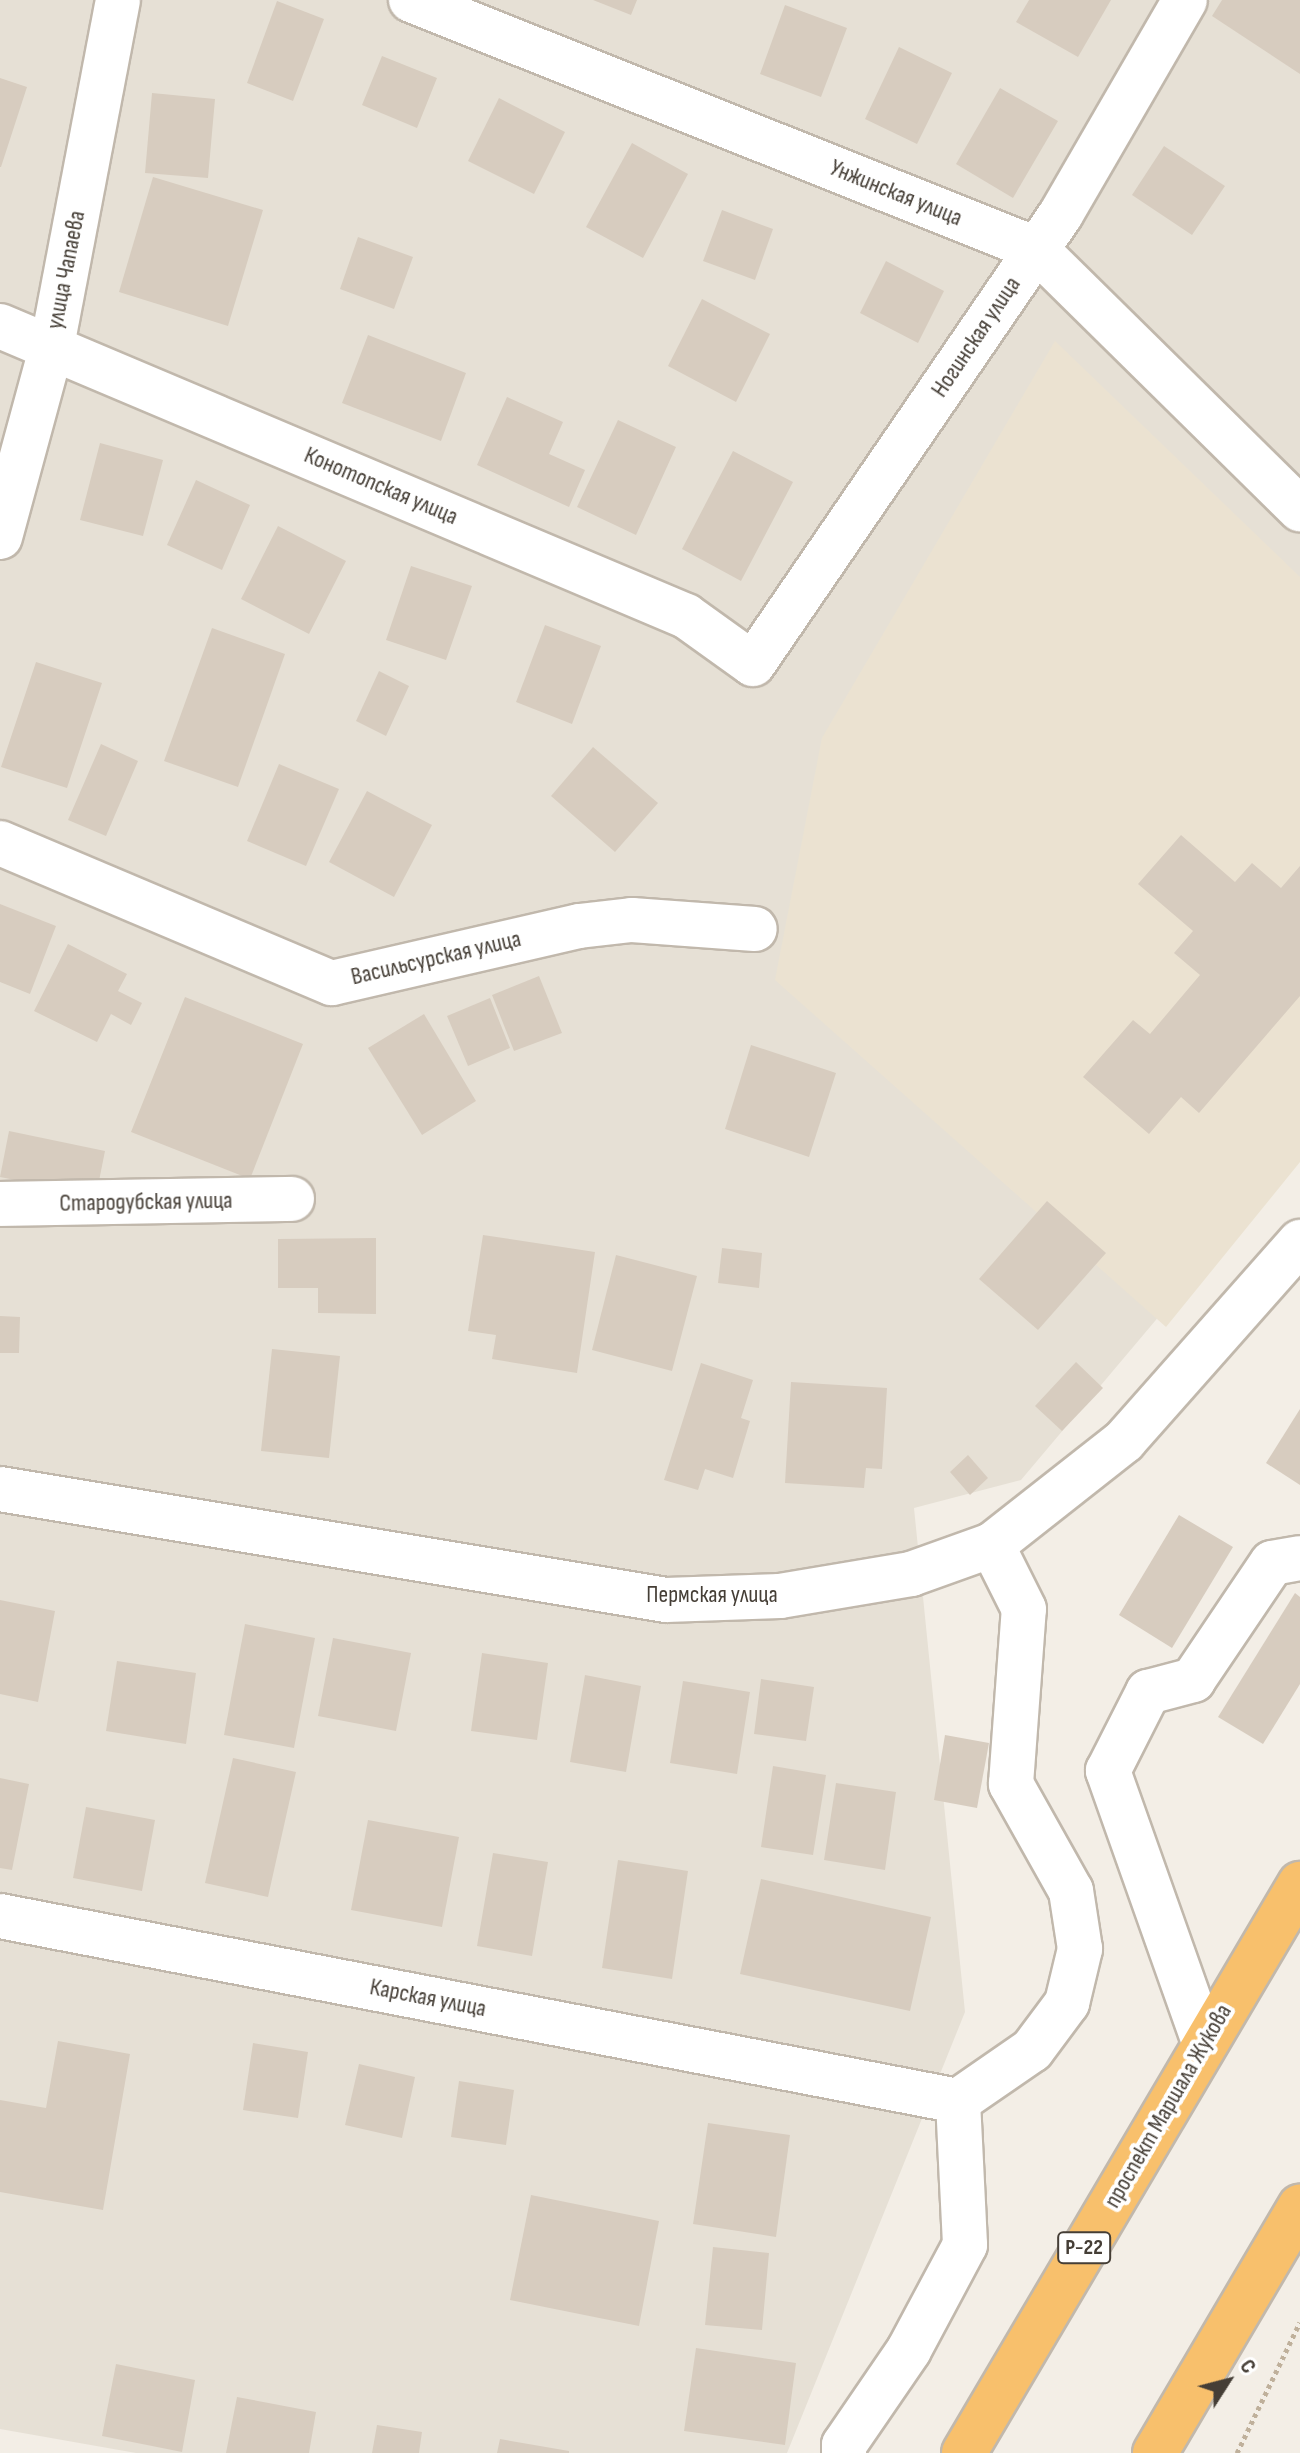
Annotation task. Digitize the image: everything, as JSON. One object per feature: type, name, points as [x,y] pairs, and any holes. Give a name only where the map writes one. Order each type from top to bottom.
[{"type":"highway","name":"проспект Маршала Жукова","points":[[964,2453],[1300,1884]]},
{"type":"highway","points":[[1155,2453],[1300,2207]]},
{"type":"street","name":"улица Чапаева","points":[[0,537],[52,346],[118,0]]},
{"type":"street","name":"Унжинская улица","points":[[411,0],[1036,249],[1300,509]]},
{"type":"street","name":"Ногинская улица","points":[[753,664],[1036,249],[1185,0]]},
{"type":"street","name":"Конотопская улица","points":[[0,326],[686,616],[753,664]]},
{"type":"street","name":"Васильсурская улица","points":[[0,843],[332,983],[579,926],[632,920],[755,929]]},
{"type":"street","name":"Стародубская улица","points":[[0,1204],[292,1199]]},
{"type":"street","name":"Пермская улица","points":[[0,1489],[666,1600],[794,1594],[911,1574],[992,1545],[1124,1441],[1300,1242]]},
{"type":"street","points":[[844,2453],[844,2445],[909,2350],[965,2245],[958,2101],[1032,2050],[1067,2003],[1080,1949],[1071,1891],[1011,1784],[1024,1609],[992,1545]]},
{"type":"street","points":[[1204,2042],[1108,1771],[1148,1692],[1193,1680],[1272,1563],[1300,1558]]},
{"type":"street","name":"Карская улица","points":[[0,1916],[958,2101]]},
{"type":"path","points":[[1237,2453],[1300,2322]]},
{"type":"shaded area","points":[[0,0],[1300,0],[1300,1149],[1021,1480],[914,1508],[965,2012],[787,2453],[136,2453],[0,2429]]},
{"type":"shaded area","points":[[1055,341],[1300,577],[1300,1162],[1166,1327],[775,980],[822,738]]},
{"type":"building","points":[[593,0],[637,0],[631,15]]},
{"type":"building","points":[[1029,0],[1111,0],[1078,57],[1016,22]]},
{"type":"building","points":[[1222,0],[1300,0],[1300,74],[1212,16]]},
{"type":"building","points":[[277,1],[324,19],[293,101],[247,83]]},
{"type":"building","points":[[785,5],[847,28],[821,97],[760,74]]},
{"type":"building","points":[[899,47],[952,73],[917,144],[865,119]]},
{"type":"building","points":[[382,56],[437,78],[417,128],[362,105]]},
{"type":"building","points":[[0,78],[27,87],[1,167],[0,167]]},
{"type":"building","points":[[1000,88],[1058,121],[1013,198],[956,164]]},
{"type":"building","points":[[152,93],[215,99],[208,178],[145,173]]},
{"type":"building","points":[[499,98],[565,132],[534,194],[468,161]]},
{"type":"building","points":[[632,143],[688,174],[643,258],[586,227]]},
{"type":"building","points":[[1164,146],[1225,186],[1192,235],[1132,195]]},
{"type":"building","points":[[153,177],[263,210],[228,326],[119,292]]},
{"type":"building","points":[[722,210],[773,229],[755,280],[703,261]]},
{"type":"building","points":[[358,237],[413,257],[394,309],[340,289]]},
{"type":"building","points":[[886,261],[944,291],[918,343],[860,313]]},
{"type":"building","points":[[702,299],[770,334],[736,402],[668,366]]},
{"type":"building","points":[[368,335],[466,373],[441,441],[342,403]]},
{"type":"building","points":[[507,397],[563,422],[549,454],[585,470],[569,507],[477,465]]},
{"type":"building","points":[[618,420],[676,447],[636,535],[577,507]]},
{"type":"building","points":[[100,443],[163,460],[143,536],[80,520]]},
{"type":"building","points":[[733,451],[793,482],[741,581],[682,549]]},
{"type":"building","points":[[196,480],[250,505],[222,570],[167,545]]},
{"type":"building","points":[[278,526],[346,561],[309,634],[241,599]]},
{"type":"building","points":[[411,566],[472,586],[446,660],[386,640]]},
{"type":"building","points":[[545,625],[601,646],[572,724],[516,702]]},
{"type":"building","points":[[212,628],[285,654],[238,787],[164,761]]},
{"type":"building","points":[[36,662],[102,683],[67,788],[1,767]]},
{"type":"building","points":[[379,671],[409,686],[386,736],[356,721]]},
{"type":"building","points":[[101,744],[138,761],[106,836],[68,820]]},
{"type":"building","points":[[593,747],[658,803],[615,852],[551,796]]},
{"type":"building","points":[[279,764],[339,789],[306,866],[247,841]]},
{"type":"building","points":[[367,791],[432,825],[394,897],[329,862]]},
{"type":"building","points":[[1181,835],[1235,882],[1252,863],[1281,888],[1300,866],[1300,996],[1199,1113],[1181,1097],[1149,1134],[1083,1077],[1133,1020],[1150,1034],[1200,975],[1174,953],[1193,931],[1138,884]]},
{"type":"building","points":[[0,904],[56,926],[30,994],[0,982]]},
{"type":"building","points":[[68,944],[127,974],[118,991],[142,1003],[131,1025],[111,1014],[97,1042],[34,1011]]},
{"type":"building","points":[[539,976],[562,1033],[514,1051],[492,995]]},
{"type":"building","points":[[185,997],[303,1044],[250,1179],[131,1132]]},
{"type":"building","points":[[490,998],[510,1048],[468,1066],[447,1016]]},
{"type":"building","points":[[424,1014],[476,1101],[422,1135],[368,1048]]},
{"type":"building","points":[[751,1045],[836,1073],[809,1157],[725,1129]]},
{"type":"building","points":[[9,1131],[105,1151],[96,1196],[0,1177]]},
{"type":"building","points":[[1047,1201],[1106,1253],[1038,1330],[979,1279]]},
{"type":"building","points":[[483,1235],[595,1252],[577,1373],[492,1359],[496,1335],[468,1331]]},
{"type":"building","points":[[376,1238],[376,1314],[318,1313],[318,1288],[278,1288],[278,1239]]},
{"type":"building","points":[[722,1248],[762,1253],[759,1288],[718,1283]]},
{"type":"building","points":[[616,1255],[697,1276],[672,1371],[592,1350]]},
{"type":"building","points":[[0,1316],[20,1317],[19,1353],[0,1353]]},
{"type":"building","points":[[272,1349],[340,1356],[329,1458],[261,1451]]},
{"type":"building","points":[[1076,1362],[1103,1388],[1062,1431],[1035,1406]]},
{"type":"building","points":[[701,1363],[753,1380],[741,1418],[750,1421],[733,1478],[705,1469],[698,1490],[664,1480]]},
{"type":"building","points":[[791,1382],[887,1388],[882,1469],[866,1468],[864,1488],[785,1483]]},
{"type":"building","points":[[1300,1409],[1300,1485],[1266,1463]]},
{"type":"building","points":[[968,1455],[988,1478],[970,1495],[950,1472]]},
{"type":"building","points":[[1179,1515],[1233,1547],[1172,1648],[1119,1615]]},
{"type":"building","points":[[1295,1593],[1300,1597],[1300,1684],[1263,1744],[1218,1717]]},
{"type":"building","points":[[0,1600],[55,1611],[38,1702],[0,1694]]},
{"type":"building","points":[[245,1624],[315,1638],[294,1748],[224,1735]]},
{"type":"building","points":[[333,1638],[411,1653],[396,1731],[318,1716]]},
{"type":"building","points":[[482,1653],[548,1663],[537,1740],[471,1731]]},
{"type":"building","points":[[117,1661],[196,1673],[186,1744],[106,1731]]},
{"type":"building","points":[[585,1675],[641,1686],[626,1772],[570,1762]]},
{"type":"building","points":[[761,1679],[814,1687],[806,1741],[754,1734]]},
{"type":"building","points":[[683,1681],[750,1692],[737,1774],[670,1763]]},
{"type":"building","points":[[945,1735],[989,1743],[977,1808],[934,1800]]},
{"type":"building","points":[[233,1758],[296,1772],[268,1897],[205,1883]]},
{"type":"building","points":[[773,1766],[826,1775],[813,1855],[761,1847]]},
{"type":"building","points":[[0,1778],[29,1784],[12,1870],[0,1868]]},
{"type":"building","points":[[836,1783],[896,1792],[885,1870],[824,1860]]},
{"type":"building","points":[[86,1807],[155,1820],[142,1891],[73,1878]]},
{"type":"building","points":[[368,1820],[459,1837],[442,1927],[351,1910]]},
{"type":"building","points":[[493,1853],[548,1862],[532,1956],[477,1946]]},
{"type":"building","points":[[618,1860],[688,1871],[672,1979],[602,1968]]},
{"type":"building","points":[[761,1879],[931,1917],[910,2011],[740,1974]]},
{"type":"building","points":[[58,2041],[130,2054],[103,2210],[0,2192],[0,2100],[46,2108]]},
{"type":"building","points":[[253,2043],[308,2052],[298,2118],[243,2110]]},
{"type":"building","points":[[359,2064],[415,2077],[402,2138],[345,2125]]},
{"type":"building","points":[[459,2081],[514,2090],[506,2145],[451,2137]]},
{"type":"building","points":[[708,2123],[790,2135],[776,2237],[693,2224]]},
{"type":"building","points":[[531,2195],[659,2221],[639,2326],[510,2300]]},
{"type":"building","points":[[713,2247],[769,2253],[762,2330],[705,2325]]},
{"type":"building","points":[[696,2348],[796,2363],[785,2445],[684,2431]]},
{"type":"building","points":[[116,2364],[195,2380],[182,2452],[102,2436]]},
{"type":"building","points":[[237,2397],[316,2412],[309,2453],[226,2453]]},
{"type":"building","points":[[377,2425],[422,2432],[419,2453],[372,2453]]},
{"type":"building","points":[[500,2439],[569,2451],[569,2453],[497,2453]]}]
